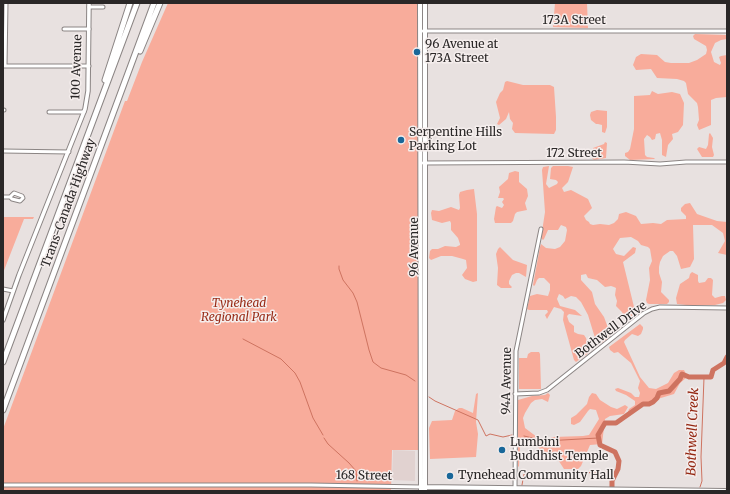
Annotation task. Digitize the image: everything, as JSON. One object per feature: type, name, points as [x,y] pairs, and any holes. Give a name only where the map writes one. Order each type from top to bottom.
[{"type":"highway","points":[[92,124],[118,37],[130,3]]},
{"type":"highway","name":"Trans-Canada Highway","points":[[3,362],[137,3]]},
{"type":"highway","name":"Trans-Canada Highway","points":[[3,410],[154,3]]},
{"type":"highway","points":[[124,84],[160,3]]},
{"type":"main road","name":"96 Avenue","points":[[420,3],[423,31]]},
{"type":"main road","name":"96 Avenue","points":[[423,489],[423,31],[425,3]]},
{"type":"main road","name":"168 Street","points":[[423,489],[725,491]]},
{"type":"street","points":[[6,3],[4,66],[89,66]]},
{"type":"street","points":[[89,5],[103,7]]},
{"type":"street","name":"100 Avenue","points":[[3,320],[13,291],[84,112],[88,91],[89,5]]},
{"type":"street","points":[[64,29],[89,29]]},
{"type":"street","name":"173A Street","points":[[423,31],[727,31]]},
{"type":"street","points":[[49,112],[84,112]]},
{"type":"street","points":[[3,151],[36,153],[69,152]]},
{"type":"street","name":"172 Street","points":[[423,163],[628,162],[660,164],[727,162]]},
{"type":"street","points":[[3,197],[10,197]]},
{"type":"street","name":"94A Avenue","points":[[515,489],[516,351],[541,229]]},
{"type":"street","points":[[3,289],[13,291]]},
{"type":"street","name":"Bothwell Drive","points":[[515,394],[539,393],[547,390],[644,313],[652,309],[660,307],[727,308]]},
{"type":"street","name":"168 Street","points":[[3,485],[311,485],[423,489]]},
{"type":"shaded area","points":[[393,450],[415,451],[415,481],[392,480]]},
{"type":"green space","name":"Tynehead Regional Park","points":[[168,3],[418,3],[418,450],[392,450],[391,490],[418,491],[3,491],[3,429],[125,101],[127,101],[142,62]]},
{"type":"green space","points":[[555,3],[587,3],[588,28],[553,27]]},
{"type":"green space","points":[[695,34],[727,35],[727,39],[715,43],[711,52],[714,62],[720,65],[721,63],[719,57],[727,55],[727,97],[711,100],[711,125],[699,130],[697,125],[699,120],[697,103],[688,94],[686,83],[684,81],[677,79],[657,78],[651,69],[636,70],[633,65],[636,57],[641,54],[657,55],[665,62],[671,63],[689,63],[697,60],[706,54],[707,50],[706,46],[694,39],[693,36]]},
{"type":"green space","points":[[507,81],[523,85],[550,85],[554,87],[556,130],[554,134],[515,133],[512,129],[513,123],[510,119],[509,112],[506,119],[499,125],[497,124],[500,118],[496,102],[503,90],[505,82]]},
{"type":"green space","points":[[652,91],[658,94],[672,92],[680,94],[684,103],[683,125],[678,132],[672,134],[673,139],[668,145],[666,157],[662,155],[662,140],[660,133],[656,134],[655,139],[652,140],[647,135],[644,139],[645,155],[655,159],[630,160],[625,156],[625,153],[630,149],[634,129],[634,96],[650,95]]},
{"type":"green space","points":[[597,110],[607,111],[607,127],[605,133],[602,132],[602,125],[596,124],[591,120],[591,112]]},
{"type":"green space","points":[[710,133],[713,138],[712,147],[714,155],[713,157],[702,157],[697,149],[699,147],[706,149]]},
{"type":"green space","points":[[605,142],[607,143],[606,158],[594,160],[592,158],[593,148],[604,144]]},
{"type":"green space","points":[[549,166],[546,184],[549,188],[558,182],[550,179],[551,168],[553,166],[573,167],[568,182],[562,188],[564,192],[571,190],[588,199],[592,208],[584,216],[590,224],[609,225],[618,219],[619,214],[626,212],[636,216],[641,224],[661,224],[667,220],[686,219],[686,216],[681,211],[681,208],[685,204],[690,203],[697,214],[717,221],[727,222],[727,255],[718,253],[725,241],[723,233],[712,225],[693,225],[694,259],[690,267],[681,269],[677,256],[673,251],[670,251],[663,256],[659,267],[662,282],[661,292],[669,300],[669,302],[667,304],[649,304],[646,300],[650,280],[649,268],[652,261],[650,249],[641,245],[638,241],[631,237],[620,238],[613,249],[616,254],[624,256],[633,247],[636,248],[635,253],[623,262],[636,315],[631,320],[625,319],[622,312],[616,306],[616,288],[611,286],[605,287],[597,280],[588,278],[586,274],[581,275],[581,280],[592,292],[595,304],[604,317],[610,333],[607,340],[598,345],[588,315],[581,302],[576,297],[571,296],[565,299],[559,294],[557,299],[560,306],[575,310],[582,316],[569,314],[567,316],[569,322],[574,326],[574,332],[584,335],[586,338],[590,352],[576,362],[574,360],[563,320],[564,312],[561,309],[554,307],[547,319],[545,315],[548,312],[547,310],[527,309],[530,296],[537,294],[548,296],[550,290],[550,284],[544,278],[539,278],[535,285],[533,285],[541,244],[546,248],[555,249],[560,247],[565,241],[567,230],[566,227],[561,225],[558,230],[548,230],[544,239],[543,240],[541,238],[545,212],[542,170],[543,167]]},
{"type":"green space","points":[[515,171],[519,172],[519,182],[527,189],[528,196],[525,203],[527,210],[517,212],[511,223],[495,223],[494,219],[496,207],[502,208],[504,205],[502,202],[504,199],[498,198],[500,192],[499,187],[508,179],[509,173]]},
{"type":"green space","points":[[474,189],[477,214],[477,281],[473,282],[465,279],[462,275],[467,268],[466,260],[452,256],[441,256],[431,260],[429,258],[430,251],[432,249],[438,249],[445,246],[456,247],[460,245],[458,238],[451,230],[450,221],[442,223],[432,220],[432,210],[439,211],[451,207],[459,210],[460,192]]},
{"type":"green space","points":[[3,217],[34,217],[33,219],[24,219],[3,273]]},
{"type":"green space","points":[[500,247],[513,260],[527,265],[526,277],[519,273],[512,275],[509,281],[509,284],[512,287],[511,288],[501,288],[497,285],[498,268],[496,254]]},
{"type":"green space","points":[[692,272],[698,275],[699,283],[705,282],[708,278],[711,278],[713,280],[712,295],[715,298],[725,296],[726,300],[723,303],[715,305],[677,304],[676,298],[680,284],[689,278]]},
{"type":"green space","points":[[640,324],[643,327],[641,334],[638,336],[632,334],[624,342],[640,377],[649,388],[656,389],[668,383],[674,373],[679,370],[684,370],[686,378],[680,383],[674,394],[651,401],[629,414],[629,409],[635,405],[635,401],[616,391],[615,389],[618,388],[631,393],[635,397],[639,397],[640,393],[638,388],[640,381],[631,363],[618,352],[614,353],[609,347]]},
{"type":"green space","points":[[531,352],[539,352],[540,354],[541,389],[519,389],[519,358],[527,358],[528,354]]},
{"type":"green space","points":[[478,393],[476,422],[478,434],[476,457],[430,459],[429,428],[432,421],[452,420],[455,411],[459,408],[473,413],[476,394]]},
{"type":"green space","points":[[548,393],[550,395],[548,402],[542,399],[535,400],[531,403],[523,418],[525,428],[542,439],[589,435],[599,419],[596,410],[590,409],[580,422],[574,425],[571,424],[571,418],[587,404],[592,393],[596,394],[600,400],[611,407],[617,409],[625,405],[628,407],[624,414],[610,416],[605,419],[602,444],[590,445],[581,466],[578,469],[564,469],[555,455],[541,451],[534,445],[521,446],[518,467],[518,400],[532,396],[545,395]]},
{"type":"waterway","points":[[339,266],[343,280],[353,293],[357,302],[373,362],[381,368],[406,375],[415,381]]},
{"type":"waterway","points":[[243,339],[281,359],[295,373],[300,382],[313,418],[323,435]]},
{"type":"waterway","points":[[612,487],[612,481],[618,469],[619,461],[615,452],[600,445],[598,435],[605,423],[616,423],[643,404],[653,402],[659,393],[669,391],[680,379],[682,374],[689,377],[711,377],[713,370],[724,363],[727,357]]},
{"type":"waterway","name":"Bothwell Creek","points":[[700,487],[702,481],[701,457],[704,378]]},
{"type":"waterway","points":[[429,397],[478,420],[486,436],[490,434],[503,437],[512,435]]},
{"type":"waterway","points":[[524,436],[545,441],[598,438]]},
{"type":"waterway","points":[[324,438],[328,444],[356,471],[357,481]]},
{"type":"waterway","points":[[522,485],[524,474],[526,473],[617,473]]},
{"type":"place","name":"96 Avenue at 173A Street","points":[[417,52]]},
{"type":"place","name":"Serpentine Hills Parking Lot","points":[[401,140]]},
{"type":"place","name":"Lumbini Buddhist Temple","points":[[502,450]]},
{"type":"place","name":"Tynehead Community Hall","points":[[450,476]]}]
